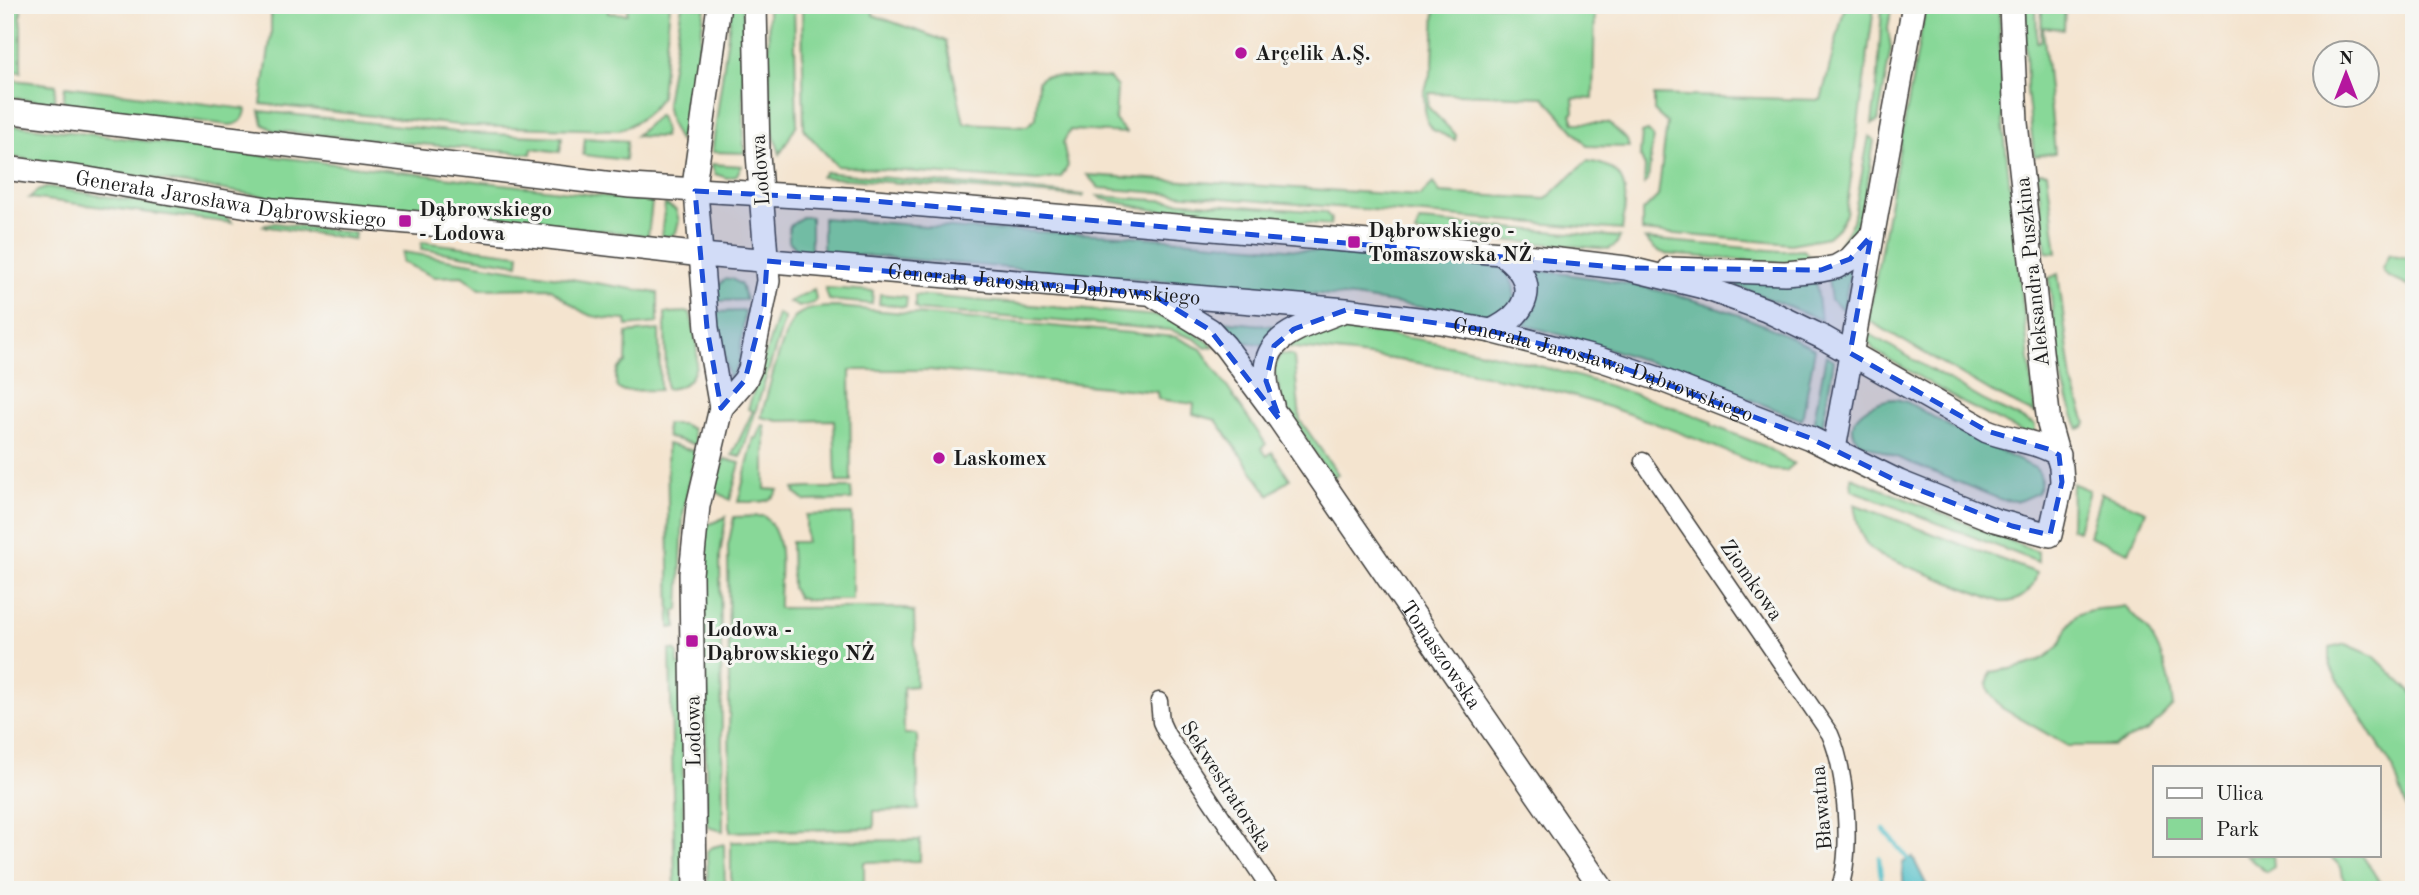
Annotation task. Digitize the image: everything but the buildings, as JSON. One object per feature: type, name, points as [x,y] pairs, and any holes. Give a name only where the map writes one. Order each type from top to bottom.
[{"type":"main road","name":"Lodowa","points":[[695,890],[691,574],[698,506],[722,408],[707,328],[695,191],[698,151],[719,5]]},
{"type":"main road","name":"Lodowa","points":[[722,408],[750,369],[767,293],[757,127],[755,5]]},
{"type":"main road","points":[[1834,449],[1914,5]]},
{"type":"main road","name":"Aleksandra Puszkina","points":[[2011,5],[2019,153],[2049,424],[2059,455],[2062,482],[2050,535]]},
{"type":"main road","points":[[5,111],[535,175],[695,191],[863,200],[1501,253],[1626,268],[1662,275],[1732,297],[1791,321],[1987,431],[2007,439],[2039,445],[2059,455]]},
{"type":"main road","name":"Generała Jarosława Dąbrowskiego","points":[[5,168],[273,210],[453,226],[766,260],[1346,310],[1441,322],[1551,346],[1662,380],[1834,449],[1899,482],[1994,520],[2050,535]]},
{"type":"main road","points":[[1626,268],[1785,273],[1821,270],[1836,267],[1850,259],[1871,236]]},
{"type":"main road","points":[[1491,331],[1508,324],[1517,316],[1525,300],[1522,276],[1518,268],[1501,253]]},
{"type":"main road","name":"Tomaszowska","points":[[1150,294],[1210,330],[1225,346],[1280,420],[1603,890]]},
{"type":"main road","name":"Tomaszowska","points":[[1280,420],[1270,400],[1266,381],[1267,362],[1274,346],[1294,329],[1346,310]]},
{"type":"street","name":"Ziomkowa","points":[[1643,461],[1825,723]]},
{"type":"street","name":"Sekwestratorska","points":[[1158,701],[1161,722],[1167,736],[1271,890]]},
{"type":"street","name":"Bławatna","points":[[1825,723],[1838,753],[1846,822],[1846,863],[1839,890]]},
{"type":"highlighted area","points":[[695,191],[863,200],[1626,268],[1821,270],[1850,259],[1871,236],[1850,353],[1987,431],[2051,450],[2059,455],[2062,482],[2050,535],[2012,526],[1899,482],[1810,438],[1602,360],[1491,331],[1346,310],[1294,329],[1274,346],[1266,381],[1280,420],[1210,330],[1151,294],[767,261],[764,306],[745,380],[721,408],[707,328]]},
{"type":"green space","points":[[5,5],[21,5],[21,72],[5,70]]},
{"type":"green space","points":[[271,5],[608,5],[608,13],[627,14],[628,5],[670,5],[661,96],[642,117],[618,130],[468,126],[261,104],[271,35]]},
{"type":"green space","points":[[682,5],[705,7],[689,113],[679,141],[670,123],[666,103]]},
{"type":"green space","points":[[732,5],[743,5],[744,153],[712,152]]},
{"type":"green space","points":[[768,5],[794,5],[797,124],[780,154],[770,123]]},
{"type":"green space","points":[[802,5],[873,5],[873,15],[946,41],[964,123],[1027,126],[1036,118],[1038,81],[1044,76],[1109,78],[1117,87],[1115,120],[1126,133],[1070,130],[1063,143],[1068,166],[1061,177],[1038,181],[837,166],[804,130]]},
{"type":"green space","points":[[1435,5],[1595,5],[1593,99],[1573,98],[1574,112],[1571,114],[1574,123],[1609,123],[1627,140],[1629,147],[1587,146],[1544,97],[1429,93],[1428,107],[1456,135],[1455,140],[1433,130],[1427,121],[1424,93],[1433,65]]},
{"type":"green space","points":[[1882,5],[1892,5],[1888,28],[1891,48],[1878,121],[1872,124],[1878,75]]},
{"type":"green space","points":[[1926,5],[1999,5],[2003,123],[2035,414],[1991,392],[1868,320]]},
{"type":"green space","points":[[2025,5],[2036,5],[2037,42],[2041,41],[2042,5],[2065,5],[2064,29],[2043,27],[2055,153],[2034,156],[2027,90]]},
{"type":"green space","points":[[1845,6],[1874,7],[1846,214],[1838,228],[1828,237],[1791,244],[1642,231],[1642,212],[1658,196],[1667,123],[1654,111],[1654,95],[1821,100]]},
{"type":"green space","points":[[5,79],[56,85],[54,103],[5,97]]},
{"type":"green space","points":[[65,86],[246,109],[240,121],[228,125],[63,104]]},
{"type":"green space","points":[[260,111],[467,133],[562,137],[560,152],[532,148],[531,154],[275,131],[263,124]]},
{"type":"green space","points":[[658,116],[665,132],[663,137],[635,136]]},
{"type":"green space","points":[[5,124],[652,202],[648,236],[446,212],[275,198],[5,156]]},
{"type":"green space","points":[[1648,131],[1653,136],[1648,181],[1644,184],[1645,167],[1640,155],[1642,133]]},
{"type":"green space","points":[[1869,136],[1874,140],[1863,207],[1850,238],[1840,250],[1826,259],[1840,244],[1853,221]]},
{"type":"green space","points":[[585,138],[627,141],[625,160],[583,155]]},
{"type":"green space","points":[[1587,161],[1602,164],[1619,176],[1625,194],[1622,230],[1099,188],[1087,175],[1420,196],[1433,183],[1440,193],[1546,199]]},
{"type":"green space","points":[[711,164],[742,166],[736,176],[727,178],[715,174]]},
{"type":"green space","points":[[825,172],[1084,195],[821,177]]},
{"type":"green space","points":[[2037,172],[2047,172],[2057,253],[2046,252]]},
{"type":"green space","points":[[49,187],[225,216],[232,223],[29,198],[37,191]]},
{"type":"green space","points":[[1098,196],[1325,212],[1331,218],[1330,225],[1154,210]]},
{"type":"green space","points":[[665,204],[676,210],[679,221],[676,232],[671,236],[661,237]]},
{"type":"green space","points":[[802,217],[811,217],[811,251],[798,251],[789,241],[789,227]]},
{"type":"green space","points":[[823,218],[965,229],[1121,235],[1500,267],[1510,279],[1514,294],[1509,306],[1492,318],[1354,297],[823,252]]},
{"type":"green space","points":[[1420,221],[1620,237],[1617,244],[1609,249],[1415,233]]},
{"type":"green space","points":[[274,223],[355,233],[354,239],[262,226]]},
{"type":"green space","points":[[1645,239],[1781,251],[1804,250],[1814,262],[1780,263],[1666,254],[1656,250]]},
{"type":"green space","points":[[422,242],[519,254],[518,264],[421,249]]},
{"type":"green space","points":[[403,252],[658,293],[658,323],[627,326],[626,320],[591,316],[577,309],[550,288],[480,289],[462,276],[434,277],[402,262]]},
{"type":"green space","points":[[2389,254],[2414,263],[2414,289],[2387,276],[2382,269]]},
{"type":"green space","points":[[1851,269],[1843,310],[1831,300],[1828,279]]},
{"type":"green space","points":[[1532,270],[1608,280],[1678,295],[1745,317],[1815,349],[1802,420],[1664,367],[1523,325],[1533,312],[1537,299]]},
{"type":"green space","points":[[2058,274],[2072,381],[2086,422],[2085,426],[2079,429],[2061,374],[2055,336],[2049,278]]},
{"type":"green space","points":[[725,279],[732,279],[741,285],[746,300],[715,301],[716,289]]},
{"type":"green space","points":[[1816,281],[1821,320],[1733,282]]},
{"type":"green space","points":[[825,288],[873,291],[872,304],[829,300]]},
{"type":"green space","points":[[814,289],[814,303],[799,307],[789,302]]},
{"type":"green space","points":[[880,294],[907,297],[906,307],[879,304]]},
{"type":"green space","points":[[915,295],[1157,316],[1178,322],[1214,346],[1206,348],[1195,339],[1170,330],[918,310],[915,307]]},
{"type":"green space","points":[[837,307],[1176,337],[1201,349],[1266,444],[1261,448],[1267,456],[1272,452],[1290,479],[1269,495],[1216,420],[1193,414],[1194,404],[1158,399],[1157,392],[929,370],[850,370],[851,482],[836,482],[834,420],[778,421],[761,417],[782,345],[793,320],[808,310]]},
{"type":"green space","points":[[745,311],[739,363],[729,380],[716,312]]},
{"type":"green space","points":[[690,312],[697,348],[694,371],[689,380],[680,386],[666,389],[665,313]]},
{"type":"green space","points":[[778,314],[784,321],[741,457],[732,455],[753,411],[748,409]]},
{"type":"green space","points":[[1210,320],[1284,327],[1266,345],[1231,340]]},
{"type":"green space","points":[[659,330],[660,390],[622,391],[617,388],[617,373],[626,363],[627,333]]},
{"type":"green space","points":[[1326,331],[1407,337],[1487,353],[1585,378],[1712,422],[1711,425],[1762,445],[1794,464],[1786,471],[1771,470],[1642,419],[1528,384],[1424,364],[1285,347],[1308,334]]},
{"type":"green space","points":[[1868,333],[1988,403],[2035,425],[2035,432],[2028,435],[1965,404],[1875,351],[1867,341]]},
{"type":"green space","points":[[1280,354],[1292,355],[1294,358],[1300,420],[1338,474],[1331,479],[1281,399],[1274,369]]},
{"type":"green space","points":[[1826,355],[1834,360],[1822,428],[1813,425]]},
{"type":"green space","points":[[1896,399],[1907,402],[1956,430],[2035,468],[2041,480],[2037,493],[2019,501],[2002,500],[1859,442],[1853,425],[1856,418],[1870,406]]},
{"type":"green space","points":[[666,424],[682,424],[692,429],[696,445],[667,437]]},
{"type":"green space","points":[[762,425],[765,426],[765,489],[778,490],[766,501],[738,502],[754,438],[757,438]]},
{"type":"green space","points":[[667,444],[695,451],[683,516],[679,610],[674,611],[677,627],[670,628]]},
{"type":"green space","points":[[724,459],[740,463],[730,500],[714,490]]},
{"type":"green space","points":[[1851,477],[2038,552],[2038,562],[1852,490]]},
{"type":"green space","points":[[2072,483],[2089,490],[2078,531],[2071,528]]},
{"type":"green space","points":[[851,488],[852,500],[805,501],[794,489]]},
{"type":"green space","points":[[2101,493],[2146,511],[2129,552],[2089,536]]},
{"type":"green space","points":[[1854,504],[2037,573],[2035,579],[2025,595],[2001,602],[1881,556],[1864,540]]},
{"type":"green space","points":[[852,514],[852,600],[798,598],[792,588],[791,542],[806,542],[806,515]]},
{"type":"green space","points":[[764,516],[772,525],[779,547],[779,608],[902,608],[914,612],[916,686],[903,687],[904,734],[917,734],[918,810],[874,811],[874,828],[730,832],[728,546],[734,517]]},
{"type":"green space","points":[[726,517],[720,555],[723,831],[710,828],[707,822],[702,557],[705,526]]},
{"type":"green space","points":[[2125,606],[2153,639],[2162,657],[2170,687],[2173,706],[2148,731],[2113,746],[2068,746],[2002,708],[1989,692],[1987,684],[1991,672],[2026,665],[2050,654],[2057,648],[2071,622],[2078,615],[2090,610]]},
{"type":"green space","points":[[2346,644],[2374,656],[2414,695],[2414,842],[2411,821],[2393,768],[2330,667],[2330,648]]},
{"type":"green space","points":[[670,650],[675,650],[678,654],[678,665],[682,665],[684,890],[675,890]]},
{"type":"green space","points":[[920,840],[920,861],[864,862],[864,890],[731,890],[731,842]]},
{"type":"green space","points":[[724,844],[725,890],[708,890],[707,851]]},
{"type":"green space","points":[[2246,856],[2273,856],[2274,867],[2266,872]]},
{"type":"green space","points":[[2330,856],[2363,856],[2385,890],[2346,890],[2341,867]]},
{"type":"water","points":[[1913,857],[1929,890],[1904,890],[1902,863]]},
{"type":"waterway","points":[[1884,830],[1909,860]]},
{"type":"waterway","points":[[1879,858],[1882,890]]},
{"type":"place","name":"Arçelik A.Ş.","points":[[1241,53]]},
{"type":"place","name":"Dąbrowskiego - Lodowa","points":[[405,221]]},
{"type":"place","name":"Dąbrowskiego - Tomaszowska NŻ","points":[[1354,242]]},
{"type":"place","name":"Laskomex","points":[[939,458]]},
{"type":"place","name":"Lodowa - Dąbrowskiego NŻ","points":[[692,641]]}]
